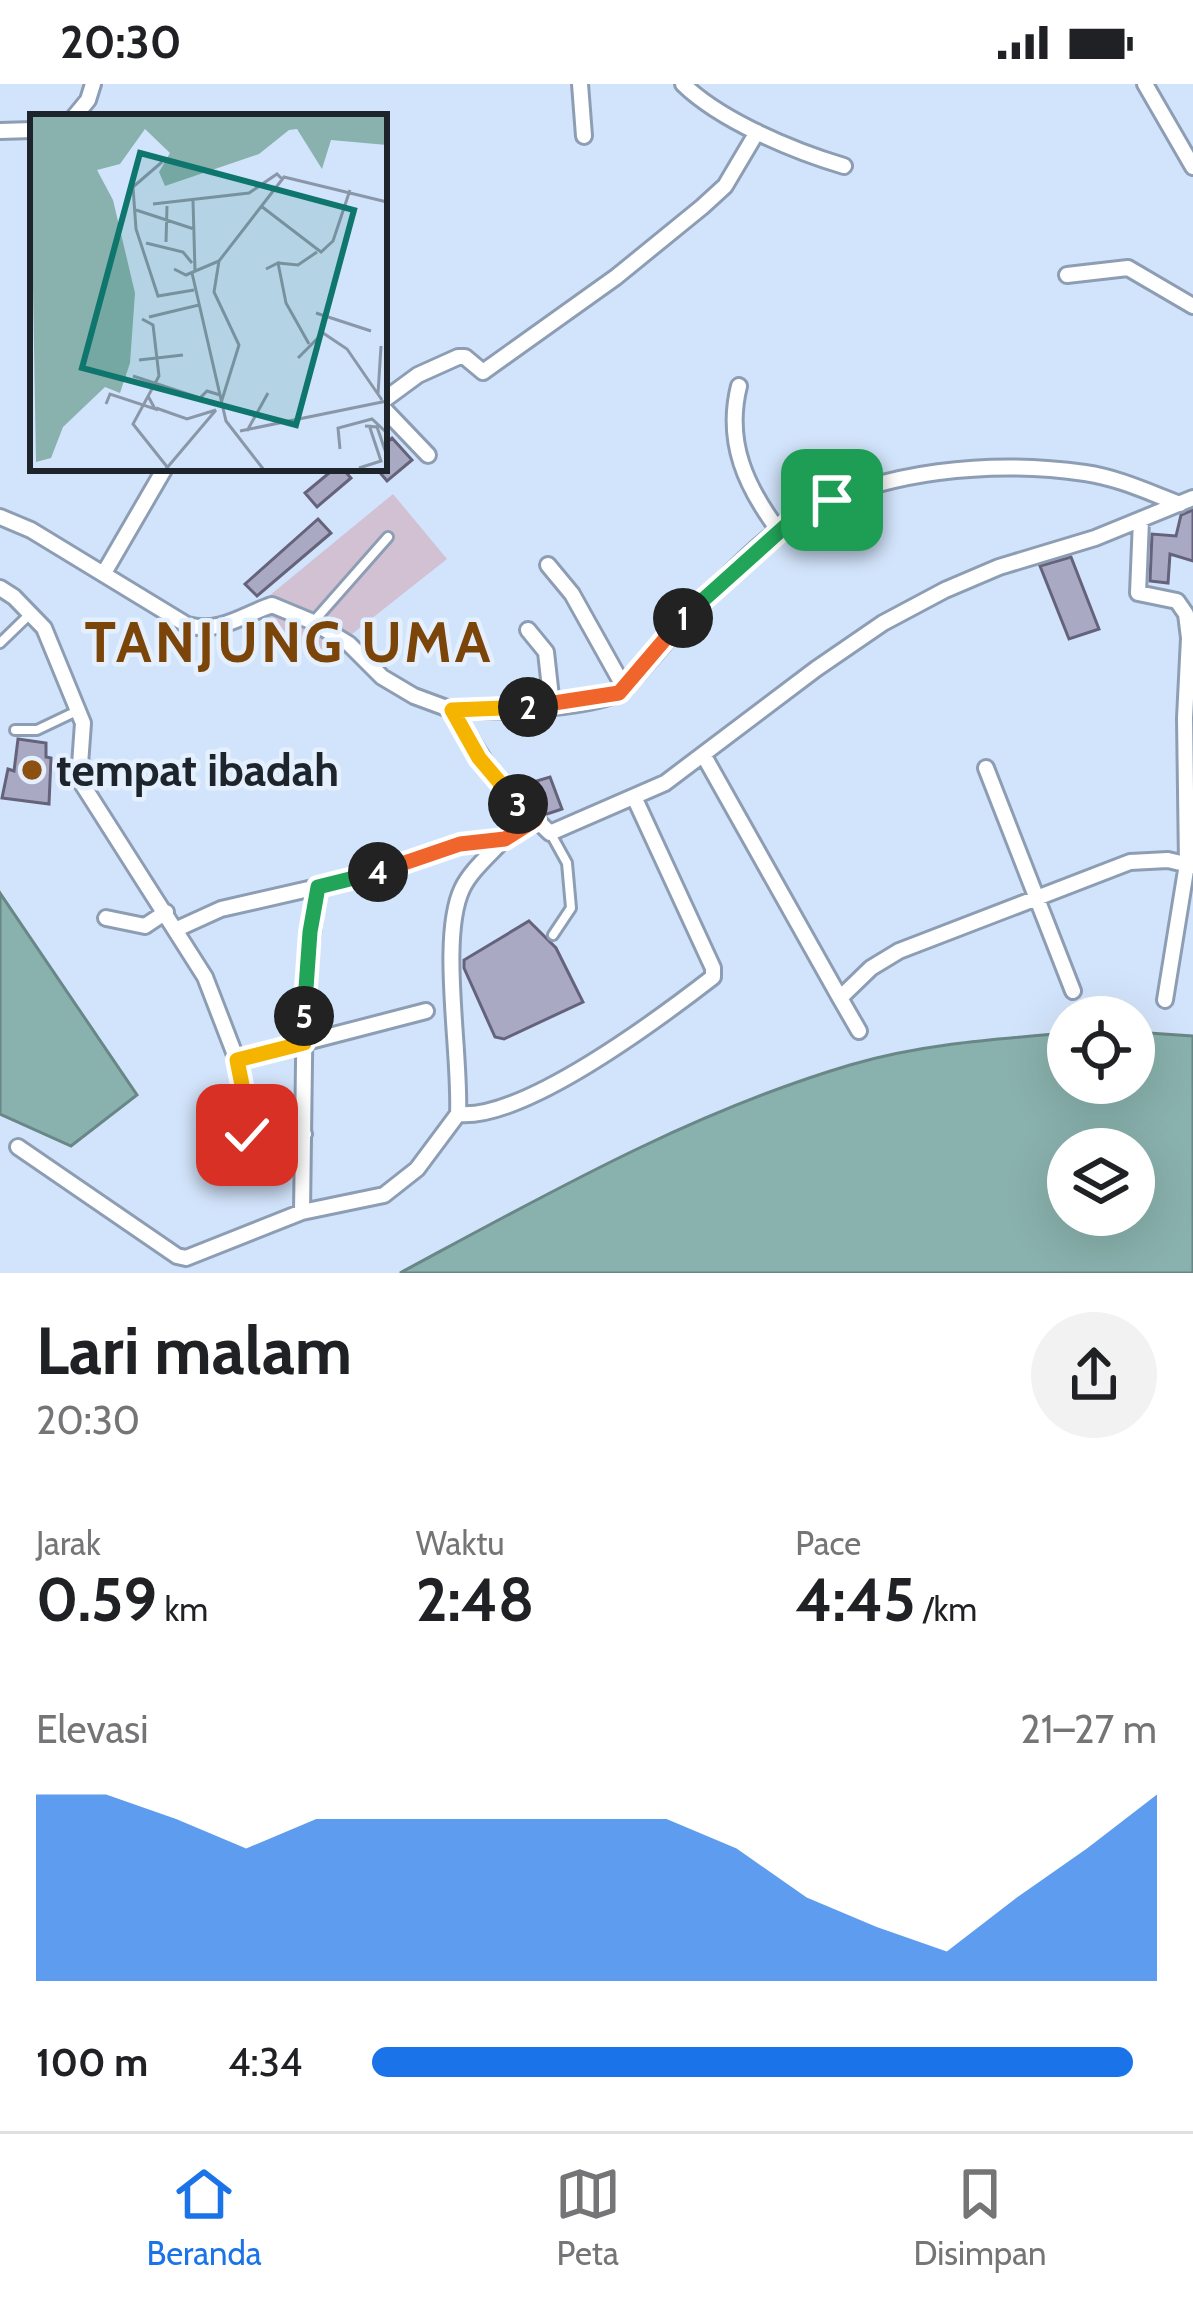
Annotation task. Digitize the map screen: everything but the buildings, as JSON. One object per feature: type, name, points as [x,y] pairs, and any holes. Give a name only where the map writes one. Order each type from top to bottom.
[{"type":"street","points":[[76,114],[93,84]]},
{"type":"street","points":[[580,84],[584,136]]},
{"type":"street","points":[[683,84],[757,132],[844,166]]},
{"type":"street","points":[[1145,84],[1193,167]]},
{"type":"street","points":[[0,131],[30,130]]},
{"type":"street","points":[[387,398],[418,375],[458,357],[465,356],[483,372],[616,277],[725,186],[757,132]]},
{"type":"street","points":[[1067,275],[1128,268],[1193,306]]},
{"type":"street","points":[[739,386],[732,422],[737,453],[748,482],[779,531]]},
{"type":"street","points":[[387,412],[428,455]]},
{"type":"street","points":[[0,517],[196,628],[228,625],[272,605],[313,622],[350,644],[382,676],[428,704],[452,710],[552,706],[603,698],[625,689],[678,624],[779,531],[802,514],[856,491],[904,479],[998,470],[1084,473],[1187,501]]},
{"type":"street","points":[[104,573],[163,471]]},
{"type":"street","points":[[452,710],[479,758],[550,833],[635,799],[704,756],[816,668],[883,623],[966,580],[1187,501]]},
{"type":"street","points":[[1141,520],[1138,593],[1177,601],[1188,622],[1184,718],[1190,865],[1165,1000]]},
{"type":"street","points":[[548,565],[572,595],[625,689]]},
{"type":"street","points":[[0,589],[31,613],[57,652],[85,734],[79,778],[205,977],[237,1060],[247,1128],[304,1134]]},
{"type":"street","points":[[529,630],[546,652],[552,706]]},
{"type":"street","points":[[704,756],[860,1031]]},
{"type":"street","points":[[986,768],[1073,991]]},
{"type":"street","points":[[458,1114],[497,1110],[571,1073],[713,977],[713,968],[635,799]]},
{"type":"street","points":[[18,1147],[186,1258],[302,1212],[384,1195],[401,1185],[458,1114],[451,942],[454,909],[471,874],[505,839],[535,820]]},
{"type":"street","points":[[177,929],[221,909],[318,887],[460,844],[505,839]]},
{"type":"street","points":[[840,998],[899,951],[1036,897],[1130,862],[1190,865]]},
{"type":"street","points":[[302,1212],[305,988],[318,887]]},
{"type":"street","points":[[106,918],[145,926],[166,912]]},
{"type":"street","points":[[237,1060],[426,1011]]},
{"type":"lane","points":[[313,622],[388,537]]},
{"type":"lane","points":[[0,643],[31,613]]},
{"type":"lane","points":[[15,730],[37,730],[79,710]]},
{"type":"lane","points":[[550,833],[567,863],[571,908],[553,935]]},
{"type":"shaded area","points":[[393,494],[447,559],[328,653],[285,640],[258,605]]},
{"type":"shaded area","points":[[0,893],[137,1095],[71,1146],[0,1114]]},
{"type":"shaded area","points":[[1155,1033],[1193,1036],[1193,1273],[400,1273],[564,1185],[733,1106],[850,1065],[958,1043],[1047,1035],[1047,1104],[1155,1104]]},
{"type":"place","name":"tempat ibadah","points":[[32,770]]},
{"type":"district","name":"TANJUNG UMA","points":[[289,642]]},
{"type":"route","points":[[247,1135],[245,1091],[237,1060],[304,1043],[310,932],[318,887],[460,844],[505,839],[535,820],[479,758],[452,710],[552,706],[619,693],[678,624],[752,552],[802,514],[832,500]]}]
